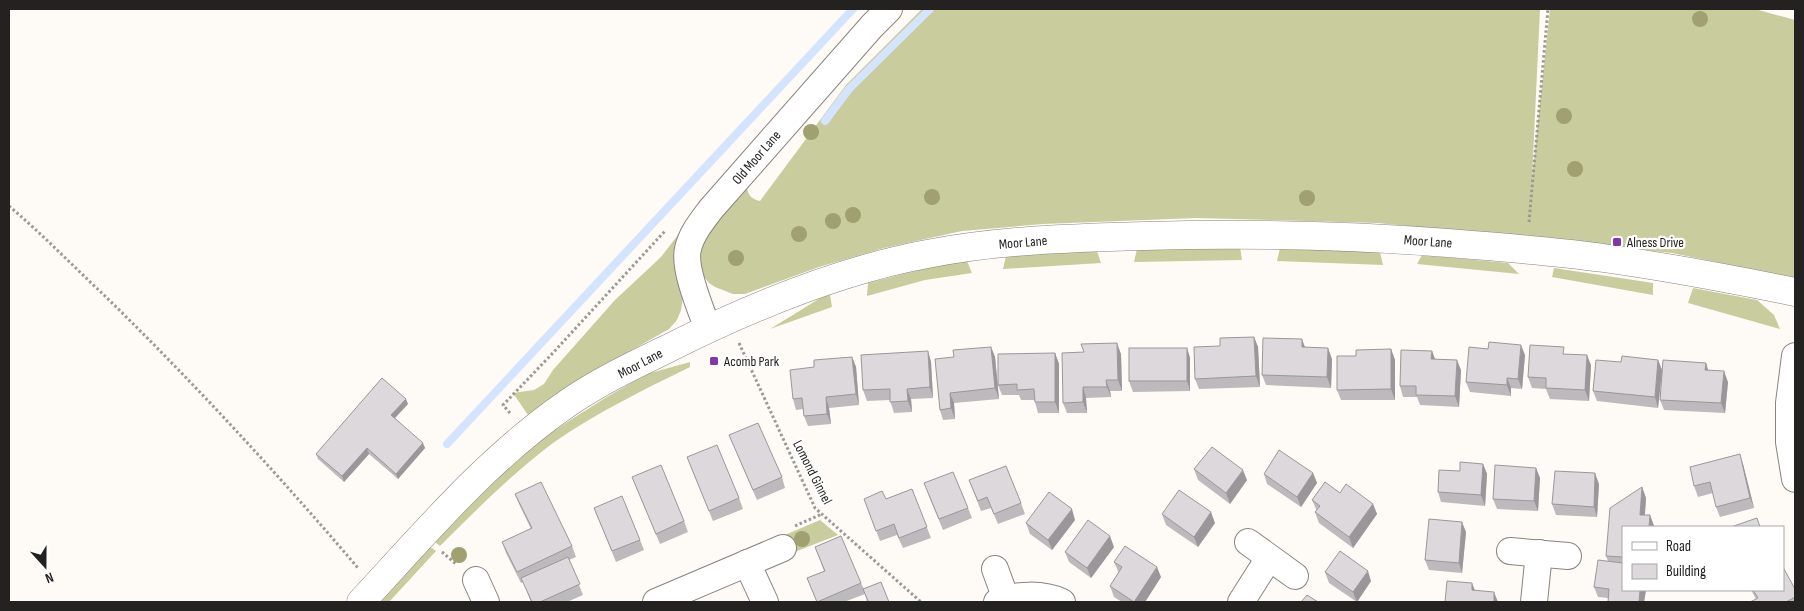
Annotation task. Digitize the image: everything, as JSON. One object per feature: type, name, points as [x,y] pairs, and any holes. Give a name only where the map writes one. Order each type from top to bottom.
[{"type":"street","name":"Old Moor Lane","points":[[718,324],[689,270],[687,251],[694,231],[717,202],[889,9]]},
{"type":"street","name":"Moor Lane","points":[[367,595],[493,462],[527,433],[572,400],[642,361],[718,324],[843,275],[924,254],[980,245],[1038,240],[1195,234],[1283,234],[1393,239],[1600,258],[1707,274],[1795,292]]},
{"type":"street","points":[[1795,356],[1789,412],[1789,442],[1795,479]]},
{"type":"street","points":[[1248,542],[1295,576]]},
{"type":"street","points":[[656,602],[783,548]]},
{"type":"street","points":[[1510,551],[1568,556]]},
{"type":"street","points":[[1534,602],[1538,553]]},
{"type":"street","points":[[1241,602],[1269,558]]},
{"type":"street","points":[[747,563],[765,602]]},
{"type":"street","points":[[995,569],[1002,600],[1039,595],[1062,602]]},
{"type":"path","points":[[1527,250],[1548,9]]},
{"type":"path","points":[[9,206],[31,224],[151,341],[303,503],[367,595]]},
{"type":"path","points":[[527,433],[503,404],[551,355],[670,225]]},
{"type":"path","name":"Lomond Ginnel","points":[[718,324],[815,508],[921,602]]},
{"type":"path","points":[[422,536],[481,591]]},
{"type":"green space","points":[[922,9],[1540,9],[1532,179],[1550,9],[1755,9],[1795,20],[1795,278],[1672,253],[1523,237],[1377,223],[1196,218],[1043,224],[962,231],[884,248],[819,267],[745,294],[733,294],[709,283],[701,273],[702,238],[747,187],[751,197],[760,201],[846,85]]},
{"type":"green space","points":[[678,235],[675,252],[683,298],[677,320],[669,329],[565,388],[528,415],[513,393],[534,390],[544,384],[553,370],[615,300],[661,257]]},
{"type":"green space","points":[[1240,247],[1242,260],[1134,262],[1137,249]]},
{"type":"green space","points":[[1280,248],[1380,252],[1383,265],[1277,261]]},
{"type":"green space","points":[[1097,251],[1101,263],[1003,269],[1006,256]]},
{"type":"green space","points":[[1422,255],[1508,263],[1519,274],[1417,264]]},
{"type":"green space","points":[[967,261],[972,273],[925,280],[867,296],[868,283],[927,268]]},
{"type":"green space","points":[[1554,268],[1653,283],[1653,295],[1552,277]]},
{"type":"green space","points":[[1693,288],[1757,300],[1774,315],[1780,329],[1688,303]]},
{"type":"green space","points":[[830,295],[832,307],[770,329],[822,297]]},
{"type":"green space","points":[[690,362],[690,367],[637,393],[553,443],[509,480],[440,546],[435,542],[508,467],[544,437],[647,374]]},
{"type":"green space","points":[[820,520],[838,535],[792,553],[785,535]]},
{"type":"green space","points":[[430,547],[436,551],[389,602],[379,602]]},
{"type":"building","points":[[1254,337],[1256,376],[1195,379],[1194,347],[1220,346],[1220,338]]},
{"type":"building","points":[[1263,338],[1302,339],[1302,347],[1328,348],[1327,377],[1262,375]]},
{"type":"building","points":[[1489,342],[1521,345],[1518,379],[1507,378],[1507,385],[1466,382],[1469,347],[1488,349]]},
{"type":"building","points":[[1117,343],[1118,380],[1106,380],[1107,387],[1083,387],[1083,402],[1063,403],[1062,353],[1084,352],[1081,344]]},
{"type":"building","points":[[1530,345],[1564,347],[1563,354],[1587,355],[1585,390],[1546,388],[1546,378],[1528,377]]},
{"type":"building","points":[[991,347],[995,388],[950,393],[951,408],[940,410],[935,359],[954,357],[953,350]]},
{"type":"building","points":[[1129,348],[1187,348],[1187,381],[1129,381]]},
{"type":"building","points":[[1391,349],[1391,389],[1337,390],[1337,356],[1356,356],[1356,350]]},
{"type":"building","points":[[1401,350],[1432,351],[1431,359],[1457,360],[1455,396],[1416,395],[1416,386],[1400,386]]},
{"type":"building","points":[[928,351],[930,387],[907,389],[908,401],[890,402],[890,389],[863,390],[861,355]]},
{"type":"building","points":[[1055,353],[1055,402],[1035,402],[1034,389],[1017,390],[1017,384],[998,385],[998,354]]},
{"type":"building","points":[[1622,356],[1658,360],[1655,397],[1593,391],[1596,360],[1621,362]]},
{"type":"building","points":[[852,357],[856,394],[826,397],[827,414],[804,416],[802,398],[793,399],[790,370],[814,367],[814,360]]},
{"type":"building","points":[[1663,360],[1706,363],[1705,370],[1724,371],[1721,403],[1660,400]]},
{"type":"building","points":[[382,378],[406,399],[391,415],[423,443],[396,474],[367,448],[342,476],[316,454]]},
{"type":"building","points":[[758,423],[782,477],[753,490],[729,435]]},
{"type":"building","points":[[717,445],[739,498],[709,511],[687,457]]},
{"type":"building","points":[[1212,447],[1243,470],[1226,493],[1194,469]]},
{"type":"building","points":[[1279,450],[1313,473],[1297,497],[1264,474]]},
{"type":"building","points":[[1740,454],[1750,498],[1716,507],[1710,482],[1694,486],[1690,467]]},
{"type":"building","points":[[1460,462],[1483,464],[1481,495],[1438,492],[1439,470],[1460,471]]},
{"type":"building","points":[[661,465],[684,521],[656,534],[632,477]]},
{"type":"building","points":[[1495,465],[1536,468],[1534,501],[1493,499]]},
{"type":"building","points":[[1006,466],[1021,503],[994,514],[987,497],[978,501],[969,480]]},
{"type":"building","points":[[1555,471],[1595,473],[1594,507],[1552,504]]},
{"type":"building","points":[[953,472],[968,508],[939,519],[924,483]]},
{"type":"building","points":[[541,482],[572,546],[517,572],[502,542],[532,528],[515,494]]},
{"type":"building","points":[[1325,482],[1340,493],[1346,484],[1373,504],[1349,537],[1315,512],[1320,506],[1312,500]]},
{"type":"building","points":[[1642,487],[1640,515],[1650,515],[1649,526],[1622,526],[1622,557],[1606,556],[1610,508]]},
{"type":"building","points":[[912,489],[927,527],[899,538],[894,524],[876,531],[864,499],[882,491],[886,499]]},
{"type":"building","points":[[1179,490],[1211,512],[1194,537],[1162,514]]},
{"type":"building","points":[[1049,492],[1072,509],[1048,540],[1026,523]]},
{"type":"building","points":[[622,496],[640,540],[612,551],[594,508]]},
{"type":"building","points":[[1757,518],[1760,526],[1734,526]]},
{"type":"building","points":[[1429,519],[1462,522],[1459,563],[1425,560]]},
{"type":"building","points":[[1088,520],[1110,536],[1087,568],[1065,552]]},
{"type":"building","points":[[841,536],[861,583],[817,602],[807,578],[825,571],[815,547]]},
{"type":"building","points":[[1125,546],[1157,567],[1134,602],[1110,586],[1122,567],[1114,562]]},
{"type":"building","points":[[1340,551],[1368,571],[1353,592],[1325,572]]},
{"type":"building","points":[[568,557],[580,584],[540,602],[532,602],[521,578]]},
{"type":"building","points":[[1598,560],[1622,563],[1622,591],[1640,591],[1639,602],[1608,602],[1609,589],[1594,587]]},
{"type":"building","points":[[1784,569],[1795,589],[1795,597],[1786,602],[1750,602],[1758,598],[1754,591],[1784,591]]},
{"type":"building","points":[[1447,581],[1472,583],[1472,590],[1494,592],[1494,602],[1445,602]]},
{"type":"building","points":[[881,582],[889,602],[864,602],[868,601],[863,589]]},
{"type":"building","points":[[1307,595],[1318,602],[1301,602]]},
{"type":"waterway","points":[[447,444],[853,9]]},
{"type":"waterway","points":[[825,121],[849,89],[930,9]]},
{"type":"place","name":"Alness Drive","points":[[1617,242]]},
{"type":"place","name":"Acomb Park","points":[[714,361]]}]
